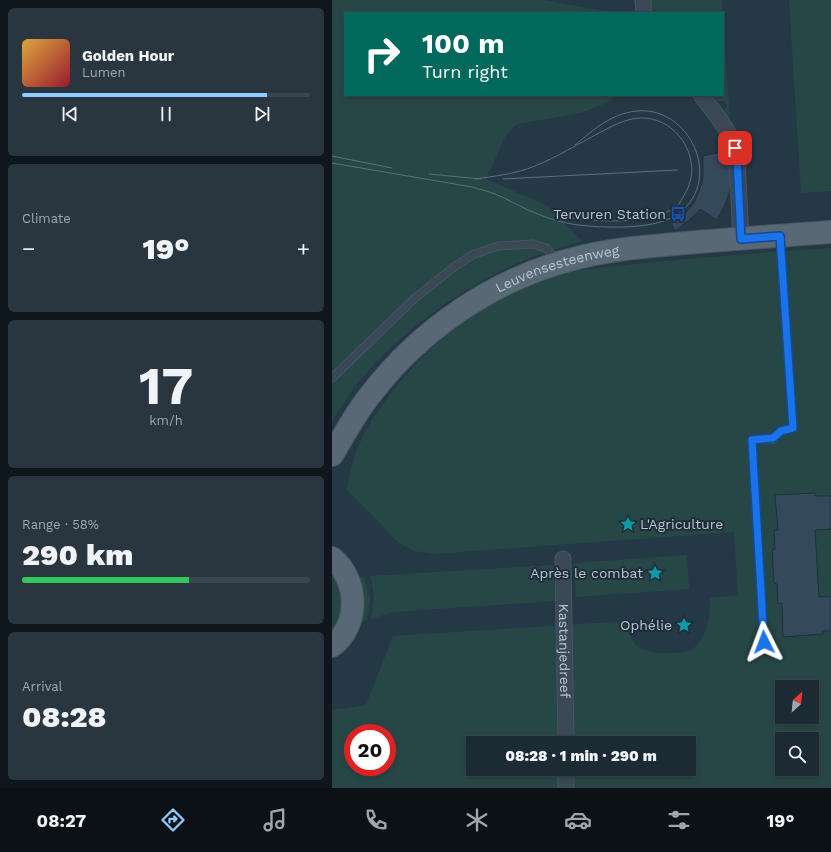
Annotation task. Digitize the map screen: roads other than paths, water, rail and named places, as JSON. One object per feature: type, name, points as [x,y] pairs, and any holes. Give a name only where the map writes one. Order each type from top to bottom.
[{"type":"main road","name":"Leuvensesteenweg","points":[[332,455],[344,434],[371,394],[400,360],[436,328],[476,300],[535,270],[560,262],[617,250],[831,232]]},
{"type":"main road","name":"Leuvensesteenweg","points":[[332,469],[344,434]]},
{"type":"main road","points":[[332,558],[345,572],[351,584],[353,611],[349,625],[342,636],[332,646]]},
{"type":"street","points":[[643,0],[644,12]]},
{"type":"street","points":[[702,96],[726,130],[735,148],[737,158],[741,239]]},
{"type":"street","name":"Kastanjedreef","points":[[563,559],[566,736]]},
{"type":"street","points":[[566,776],[566,788]]},
{"type":"lane","points":[[764,642],[752,440],[773,438],[781,431],[793,428],[780,236]]},
{"type":"lane","points":[[332,378],[415,298],[454,267],[472,255],[498,246],[532,244],[546,248],[560,262]]},
{"type":"tram line","points":[[332,163],[472,187],[505,198],[528,210],[554,220],[575,225],[599,227],[647,225],[669,219],[678,214],[692,199],[699,181],[699,162],[693,144],[682,128],[666,117],[647,111],[626,113],[612,118],[599,126],[575,145]]},
{"type":"tram line","points":[[475,179],[498,176],[528,169],[559,155],[614,125],[639,118],[653,119],[665,124],[684,142],[692,166],[691,179],[686,192],[676,207],[664,213],[635,220],[603,221],[560,216]]},
{"type":"tram line","points":[[332,156],[392,168]]},
{"type":"tram line","points":[[503,179],[677,170]]},
{"type":"tram line","points":[[429,174],[481,179]]},
{"type":"place","name":"Tervuren Station","points":[[678,214]]},
{"type":"place","name":"L'Agriculture","points":[[628,524]]},
{"type":"place","name":"Après le combat","points":[[655,573]]},
{"type":"place","name":"Ophélie","points":[[684,625]]}]
